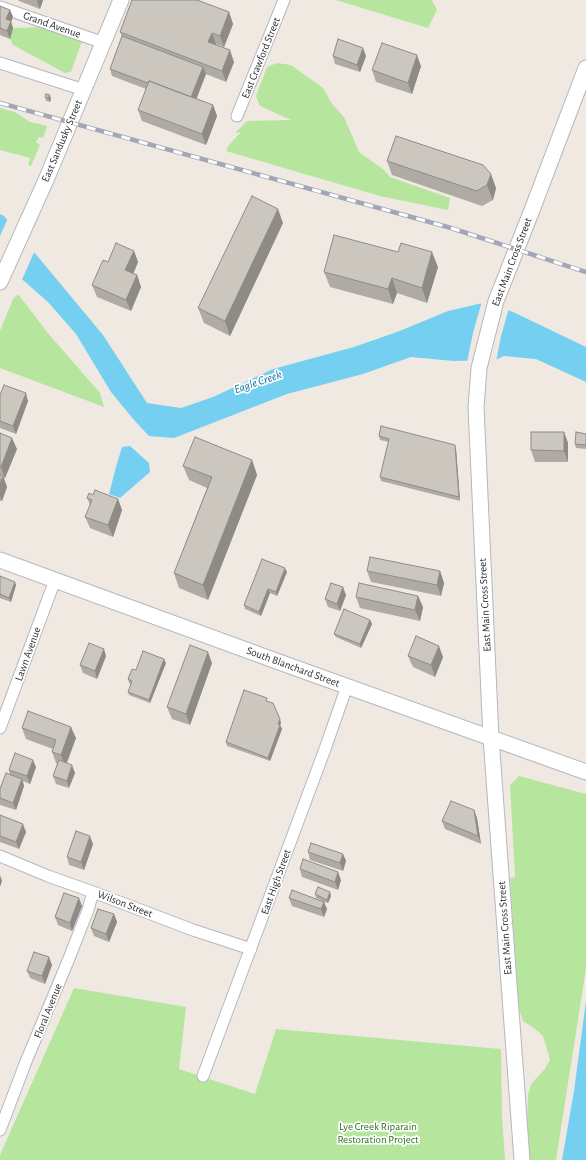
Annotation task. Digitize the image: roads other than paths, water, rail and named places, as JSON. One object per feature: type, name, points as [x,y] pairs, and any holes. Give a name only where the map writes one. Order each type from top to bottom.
[{"type":"main road","name":"East Sandusky Street","points":[[1,278],[46,180],[121,0]]},
{"type":"main road","name":"East Main Cross Street","points":[[522,1160],[491,738],[476,407],[480,368],[496,301],[586,68]]},
{"type":"main road","name":"South Blanchard Street","points":[[0,560],[586,772]]},
{"type":"street","name":"East Crawford Street","points":[[237,116],[284,0]]},
{"type":"street","name":"Grand Avenue","points":[[0,7],[104,43]]},
{"type":"street","points":[[0,63],[84,90]]},
{"type":"street","name":"Lawn Avenue","points":[[0,728],[55,580]]},
{"type":"street","name":"East High Street","points":[[203,1076],[323,756],[347,686]]},
{"type":"street","name":"Wilson Street","points":[[0,856],[48,876],[193,930],[251,949]]},
{"type":"street","name":"Floral Avenue","points":[[0,1130],[25,1064],[88,910],[93,892]]},
{"type":"water","name":"Eagle Creek","points":[[0,214],[4,216],[103,335],[147,403],[181,408],[213,397],[273,369],[354,347],[397,332],[448,311],[487,302],[513,312],[586,347],[586,382],[536,359],[504,356],[495,360],[454,361],[411,357],[363,374],[287,394],[174,438],[149,436],[111,392],[76,334],[48,302],[0,260]]},
{"type":"water","points":[[130,446],[149,463],[150,472],[120,498],[109,494],[122,447]]},
{"type":"water","points":[[586,1001],[586,1160],[562,1160],[574,1091]]},
{"type":"railway","points":[[0,103],[451,228],[586,272]]},
{"type":"park label","name":"Lye Creek Riparain Restoration Project","points":[[378,1133]]}]
